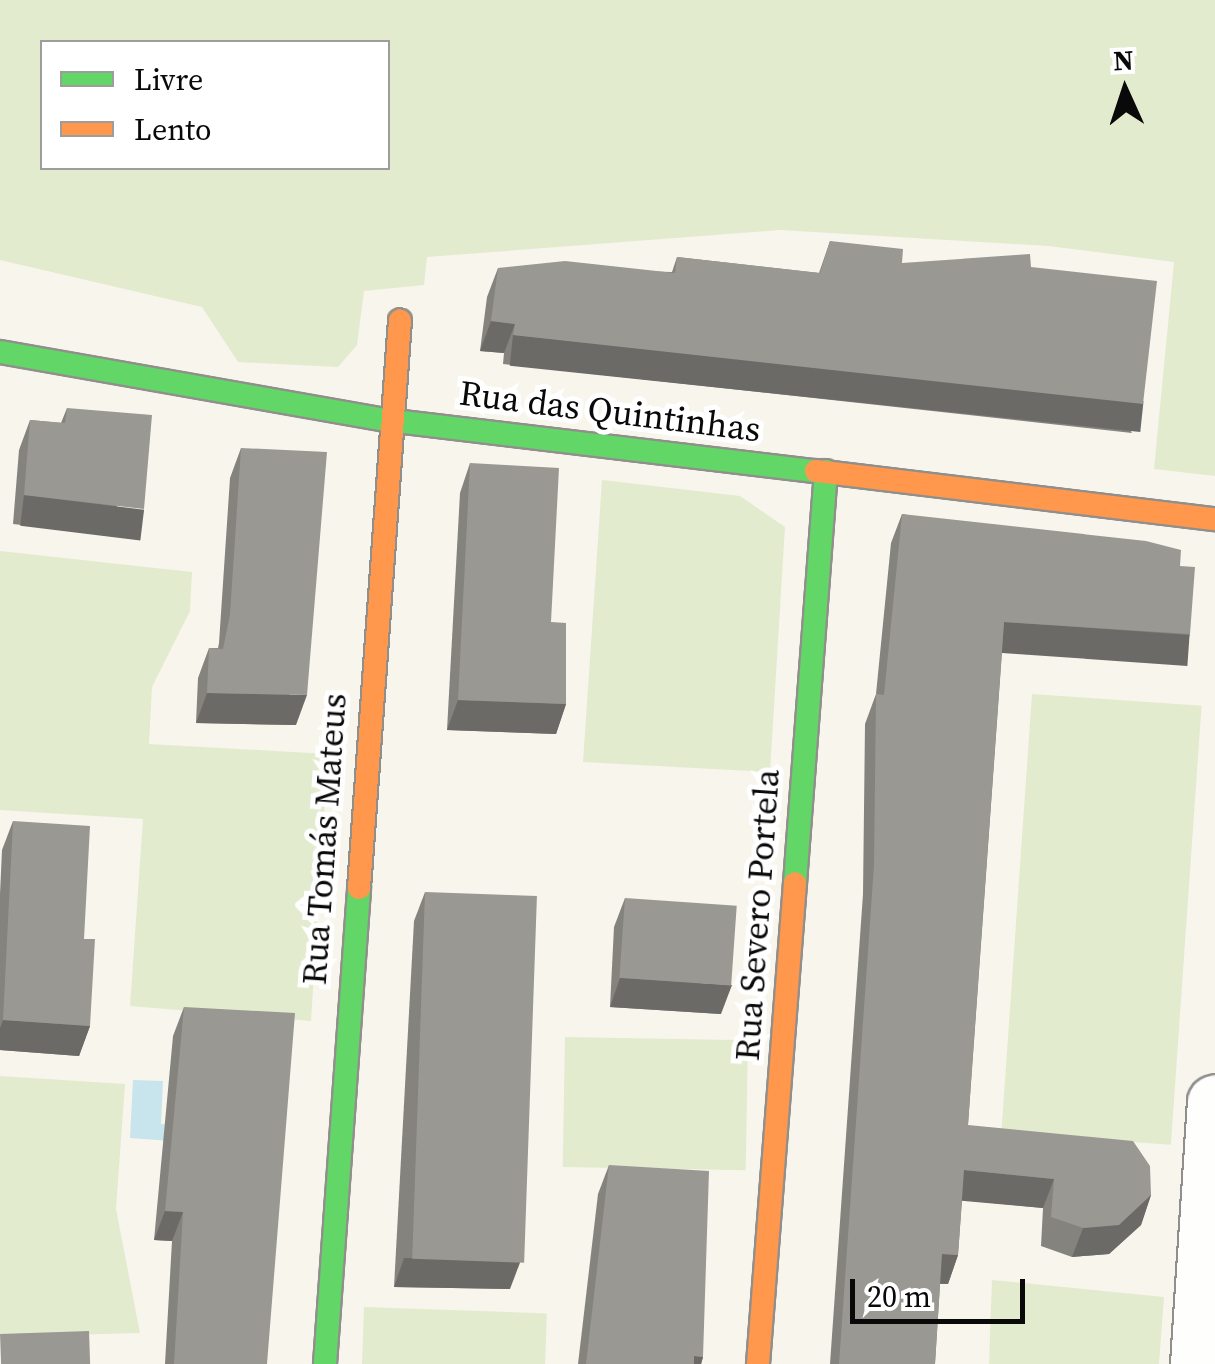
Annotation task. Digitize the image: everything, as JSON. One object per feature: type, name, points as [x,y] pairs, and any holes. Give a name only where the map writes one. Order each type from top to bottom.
[{"type":"street","name":"Rua Tomás Mateus","points":[[325,1364],[386,420],[400,320]]},
{"type":"street","name":"Rua das Quintinhas","points":[[0,352],[386,420],[1215,518]]},
{"type":"street","name":"Rua Severo Portela","points":[[758,1364],[826,471]]},
{"type":"street","points":[[1198,1364],[1215,1103]]},
{"type":"green space","points":[[0,0],[1215,0],[1215,476],[1154,469],[1174,262],[1049,246],[780,230],[427,257],[424,285],[364,291],[357,345],[338,367],[238,362],[202,307],[0,260]]},
{"type":"green space","points":[[602,480],[740,496],[785,527],[770,772],[583,762]]},
{"type":"green space","points":[[0,551],[192,572],[190,611],[152,687],[149,744],[328,754],[311,1021],[130,1006],[143,819],[0,810]]},
{"type":"green space","points":[[1032,694],[1202,706],[1171,1145],[1001,1133]]},
{"type":"green space","points":[[565,1037],[748,1040],[746,1170],[563,1167]]},
{"type":"green space","points":[[0,1076],[125,1084],[116,1209],[140,1333],[0,1337]]},
{"type":"green space","points":[[992,1280],[1164,1297],[1159,1364],[989,1364]]},
{"type":"green space","points":[[364,1307],[547,1313],[545,1364],[362,1364]]},
{"type":"water","points":[[133,1080],[163,1081],[161,1124],[228,1128],[227,1145],[130,1138]]},
{"type":"building","points":[[830,241],[903,249],[902,263],[1030,254],[1031,267],[1157,281],[1143,404],[513,335],[515,324],[491,321],[498,268],[565,261],[675,273],[677,257],[820,273]]},
{"type":"building","points":[[67,408],[152,415],[144,509],[24,495],[30,420],[65,423]]},
{"type":"building","points":[[241,448],[327,452],[307,695],[207,693],[209,648],[223,649],[230,614]]},
{"type":"building","points":[[470,463],[559,468],[551,622],[566,623],[566,704],[458,700]]},
{"type":"building","points":[[902,514],[1146,541],[1181,550],[1180,566],[1195,567],[1190,634],[1004,622],[972,1067],[968,1125],[1133,1141],[1150,1166],[1151,1195],[1119,1225],[1083,1228],[1051,1217],[1054,1179],[964,1170],[958,1255],[942,1254],[935,1364],[839,1364],[874,865],[876,694],[884,695]]},
{"type":"building","points":[[13,821],[90,826],[84,939],[95,939],[90,1026],[3,1020]]},
{"type":"building","points":[[425,892],[537,896],[524,1263],[412,1259]]},
{"type":"building","points":[[625,898],[737,906],[731,986],[619,978]]},
{"type":"building","points":[[184,1007],[295,1013],[267,1364],[174,1364],[183,1212],[165,1211]]},
{"type":"building","points":[[609,1165],[709,1171],[703,1357],[694,1356],[694,1364],[586,1364]]},
{"type":"building","points":[[89,1331],[90,1364],[1,1364],[0,1334]]},
{"type":"traffic: fast","points":[[0,352],[386,420],[816,471]]},
{"type":"traffic: fast","points":[[795,883],[826,471]]},
{"type":"traffic: fast","points":[[325,1364],[359,888]]},
{"type":"traffic: slow","points":[[359,888],[400,320]]},
{"type":"traffic: slow","points":[[816,471],[1215,519]]},
{"type":"traffic: slow","points":[[758,1364],[795,883]]}]
